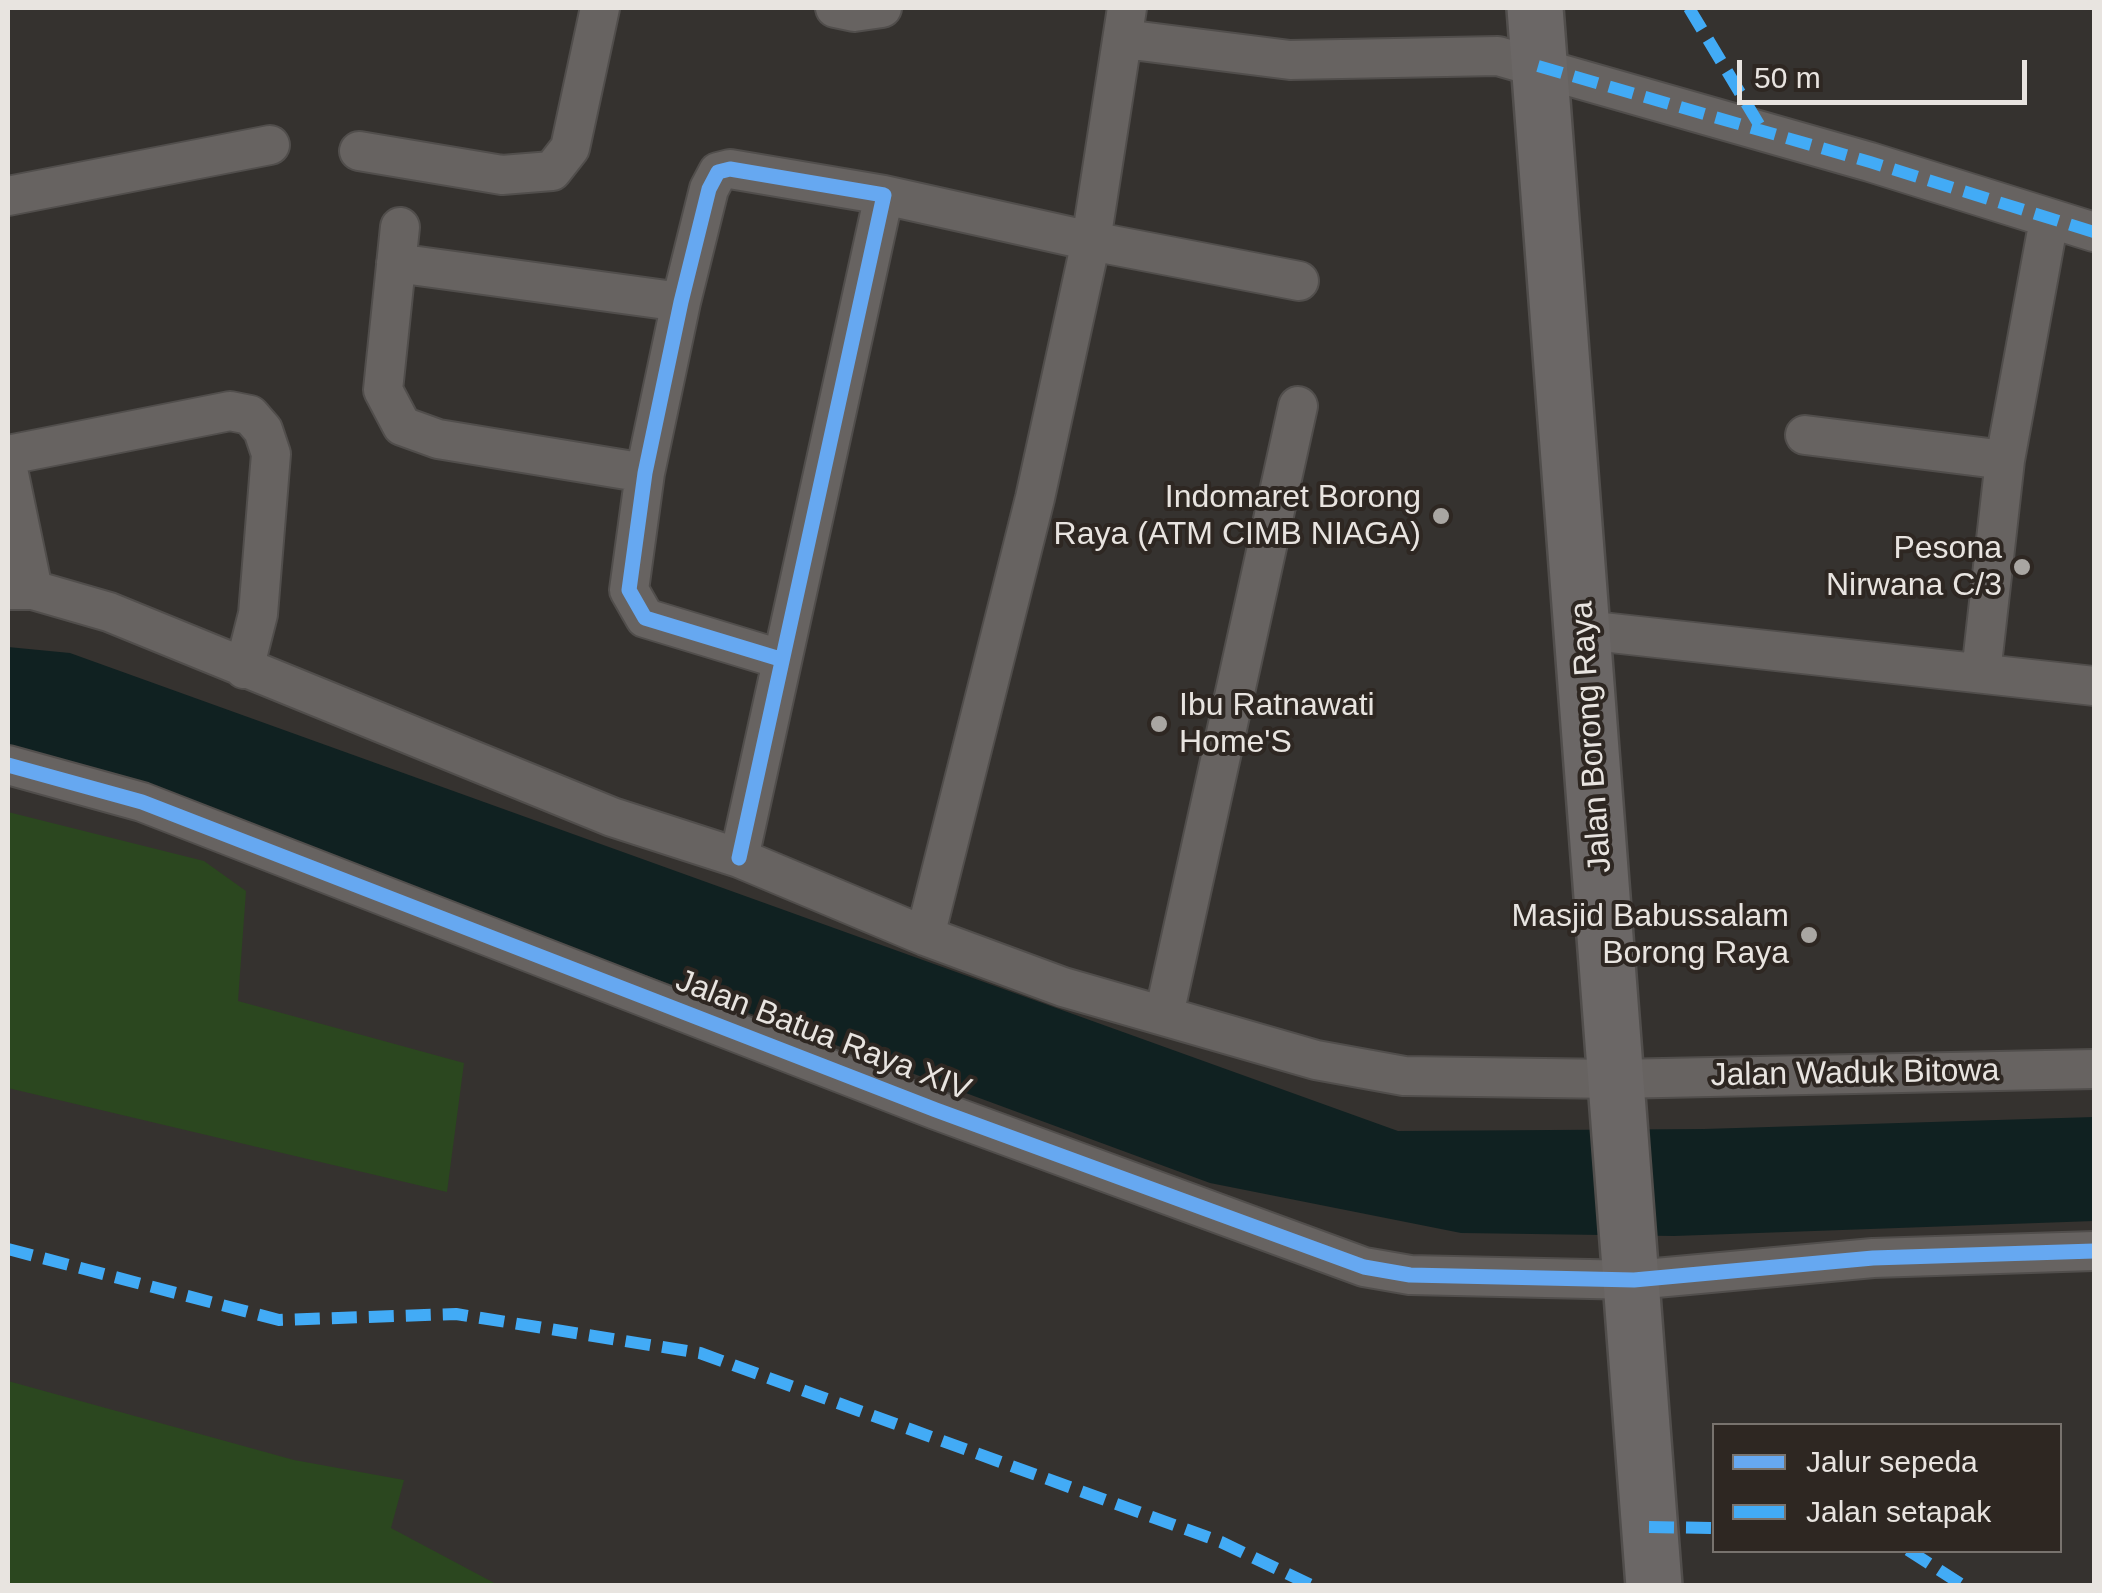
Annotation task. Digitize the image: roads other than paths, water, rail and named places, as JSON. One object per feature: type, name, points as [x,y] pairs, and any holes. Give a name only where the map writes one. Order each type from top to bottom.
[{"type":"main road","name":"Jalan Borong Raya","points":[[1535,8],[1615,1089],[1633,1264],[1654,1586]]},
{"type":"street","points":[[359,151],[502,175],[552,171],[570,148],[600,8]]},
{"type":"street","points":[[836,8],[854,12],[882,8]]},
{"type":"street","points":[[925,936],[1035,498],[1091,241],[1101,157],[1125,23],[1290,60],[1498,56],[1870,162],[2094,232]]},
{"type":"street","points":[[8,196],[270,146]]},
{"type":"street","points":[[780,659],[646,618],[636,607],[628,581],[645,473],[680,302],[709,189],[718,172],[730,169],[884,195],[1091,241],[1300,281]]},
{"type":"street","points":[[739,858],[884,195]]},
{"type":"street","points":[[1981,673],[2005,460],[2046,236]]},
{"type":"street","points":[[645,473],[438,438],[402,426],[384,390],[398,245],[680,302]]},
{"type":"street","points":[[1164,1016],[1298,406]]},
{"type":"street","points":[[8,455],[230,412],[250,415],[263,430],[271,454],[258,614],[244,669]]},
{"type":"street","points":[[1804,435],[2005,460]]},
{"type":"street","points":[[8,469],[20,590]]},
{"type":"street","name":"Jalan Waduk Bitowa","points":[[20,590],[109,612],[612,817],[739,858],[925,936],[1062,987],[1316,1060],[1404,1076],[1615,1089],[2094,1069]]},
{"type":"street","points":[[1584,630],[2094,686]]},
{"type":"street","name":"Jalan Batua Raya XIV","points":[[8,766],[142,802],[954,1116],[1364,1267],[1410,1275],[1633,1264],[2094,1251]]},
{"type":"place","name":"Indomaret Borong Raya (ATM CIMB NIAGA)","points":[[1441,516]]},
{"type":"place","name":"Pesona Nirwana C/3","points":[[2022,567]]},
{"type":"place","name":"Ibu Ratnawati Home'S","points":[[1159,724]]},
{"type":"place","name":"Masjid Babussalam Borong Raya","points":[[1809,935]]}]
